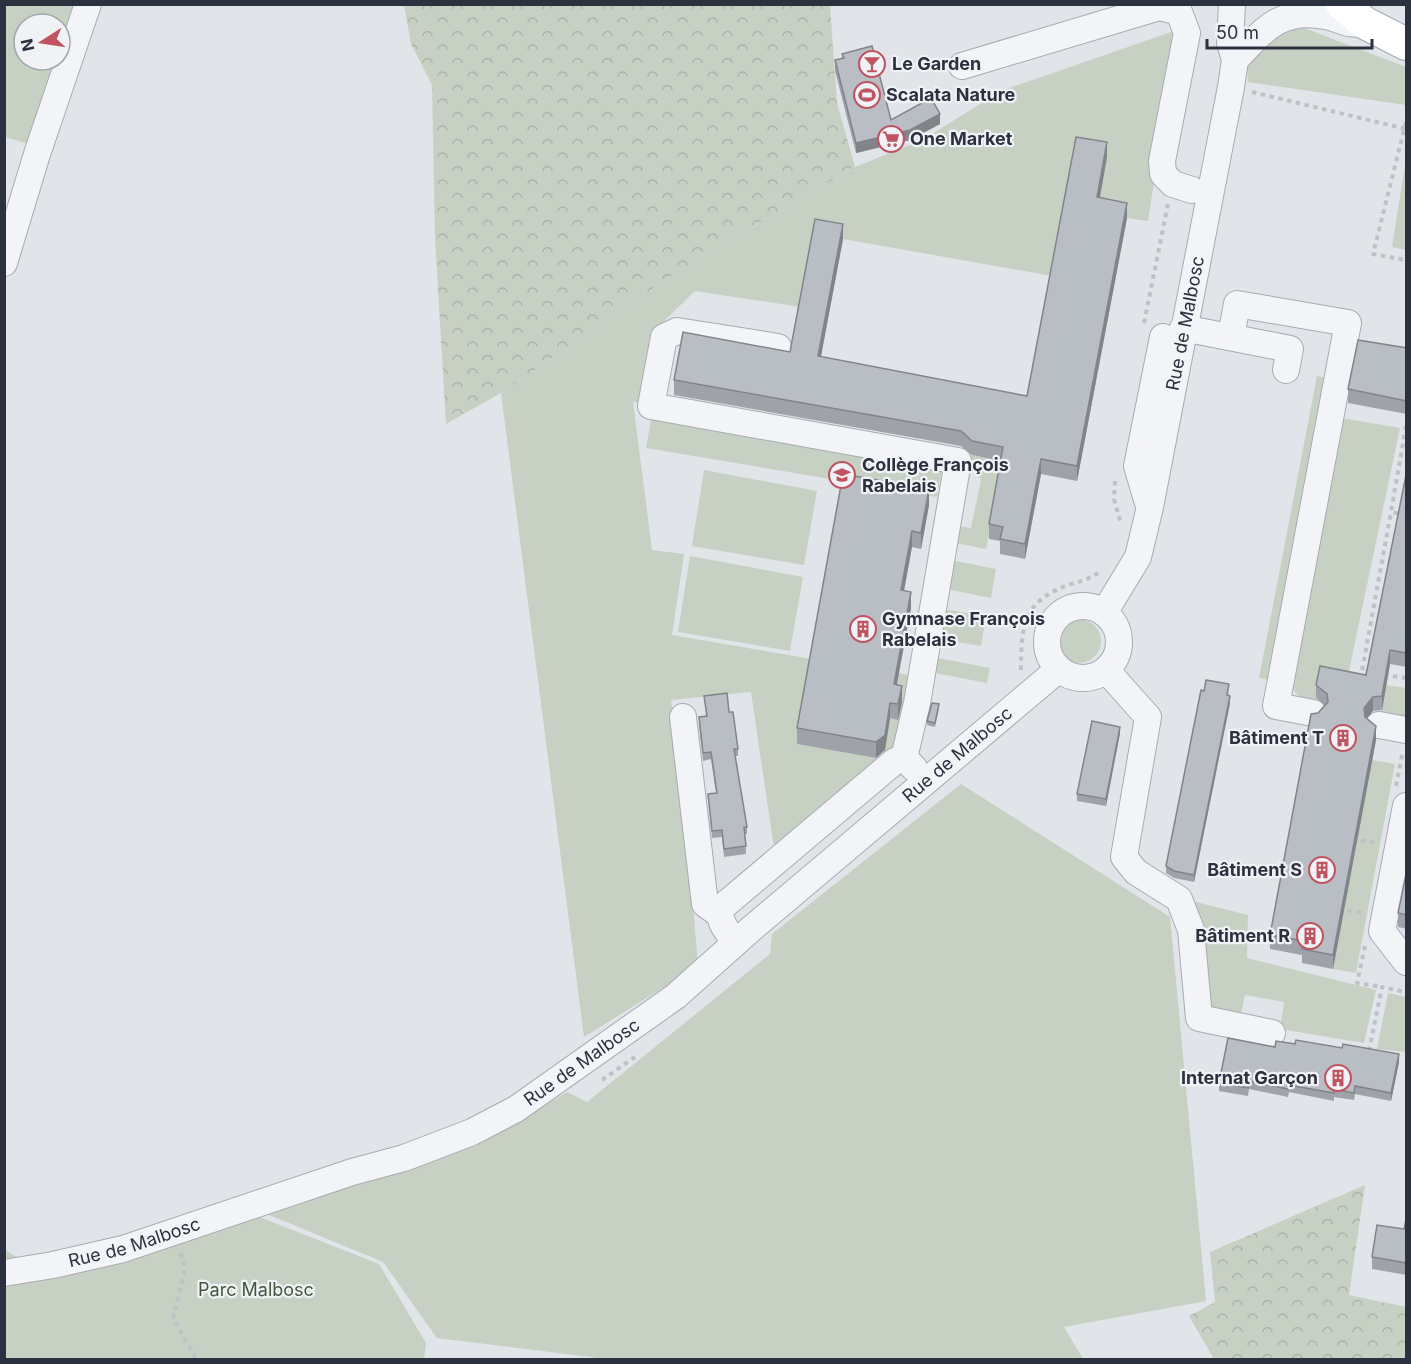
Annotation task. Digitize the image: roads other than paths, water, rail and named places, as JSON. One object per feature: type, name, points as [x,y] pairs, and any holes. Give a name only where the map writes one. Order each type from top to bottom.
[{"type":"main road","points":[[1354,14],[1407,44]]},
{"type":"street","points":[[4,263],[37,154],[88,4]]},
{"type":"street","name":"Rue de Malbosc","points":[[1232,4],[1230,43],[1235,60]]},
{"type":"street","points":[[962,66],[1159,7],[1179,12],[1187,33],[1162,161],[1163,174],[1183,187]]},
{"type":"street","name":"Rue de Malbosc","points":[[1104,613],[1138,557],[1150,507],[1235,60],[1254,37],[1272,23],[1290,15],[1327,16],[1351,25],[1354,14]]},
{"type":"street","points":[[1150,507],[1137,466],[1183,187],[1221,128]]},
{"type":"street","points":[[1231,336],[1237,304],[1348,323],[1276,706],[1313,713]]},
{"type":"street","points":[[1183,328],[1290,349],[1286,370]]},
{"type":"street","points":[[778,347],[677,331],[664,337],[651,406],[958,461],[916,703],[904,758]]},
{"type":"street","points":[[1083,606],[1104,613],[1115,627],[1119,645],[1114,660],[1106,670],[1083,678],[1070,676],[1059,669],[1047,649],[1051,624],[1059,614],[1070,608],[1083,606]]},
{"type":"street","name":"Rue de Malbosc","points":[[4,1273],[123,1250],[352,1172],[404,1158],[472,1132],[516,1109],[676,996],[736,942],[1059,669]]},
{"type":"street","points":[[1106,670],[1148,717],[1124,857],[1136,872],[1179,899],[1191,930],[1199,1017],[1272,1033]]},
{"type":"street","points":[[683,717],[705,904],[719,914],[736,942]]},
{"type":"street","points":[[1379,725],[1407,730]]},
{"type":"street","points":[[719,914],[721,908],[895,761],[904,758],[911,762],[925,783]]},
{"type":"street","points":[[1407,806],[1382,931],[1407,962]]},
{"type":"place","name":"Le Garden","points":[[872,64]]},
{"type":"place","name":"Scalata Nature","points":[[867,95]]},
{"type":"place","name":"One Market","points":[[891,139]]},
{"type":"place","name":"Collège François Rabelais","points":[[842,475]]},
{"type":"place","name":"Gymnase François Rabelais","points":[[863,629]]},
{"type":"place","name":"Bâtiment T","points":[[1343,738]]},
{"type":"place","name":"Bâtiment S","points":[[1322,870]]},
{"type":"place","name":"Bâtiment R","points":[[1310,936]]},
{"type":"place","name":"Internat Garçon","points":[[1338,1078]]},
{"type":"park label","name":"Parc Malbosc","points":[[256,1290]]}]
